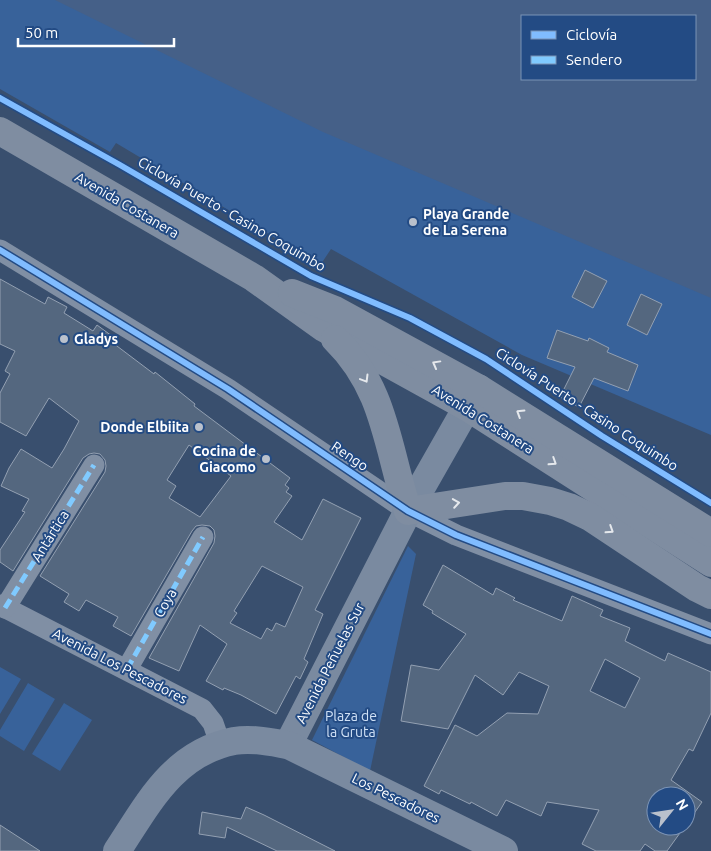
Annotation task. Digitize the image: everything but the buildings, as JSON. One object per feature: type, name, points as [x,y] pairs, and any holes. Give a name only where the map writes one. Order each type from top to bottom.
[{"type":"main road","name":"Avenida Costanera","points":[[0,132],[254,278],[324,328],[473,398],[711,533]]},
{"type":"main road","name":"Avenida Costanera","points":[[254,278],[335,310],[473,398],[711,563]]},
{"type":"main road","points":[[324,328],[354,361],[377,400],[387,429],[398,481],[408,511],[505,496],[550,501],[590,517],[697,588],[711,595]]},
{"type":"street","name":"Rengo","points":[[0,250],[228,389],[408,511],[456,535],[711,634]]},
{"type":"street","name":"Avenida Peñuelas Sur","points":[[288,745],[408,511],[473,398]]},
{"type":"street","name":"Antártica","points":[[3,606],[94,465]]},
{"type":"street","name":"Coya","points":[[127,669],[203,537]]},
{"type":"street","name":"Avenida Los Pescadores","points":[[3,606],[202,709],[213,722],[221,746]]},
{"type":"street","points":[[117,851],[151,800],[173,772],[190,758],[235,741],[256,740],[288,745]]},
{"type":"street","name":"Los Pescadores","points":[[288,745],[504,851]]},
{"type":"green space","points":[[0,0],[457,0],[521,80],[711,114],[711,435],[522,355],[331,249],[317,270],[280,249],[282,242],[116,143],[110,152],[0,89]]},
{"type":"green space","name":"Plaza de la Gruta","points":[[408,546],[416,554],[370,771],[312,740]]},
{"type":"green space","points":[[0,667],[21,679],[0,714]]},
{"type":"green space","points":[[28,683],[55,699],[24,751],[0,736],[0,730]]},
{"type":"green space","points":[[64,703],[92,720],[60,771],[32,754]]},
{"type":"shaded area","points":[[55,0],[711,0],[711,298],[323,132]]},
{"type":"marked path","points":[[5,608],[94,465]]},
{"type":"marked path","points":[[127,669],[203,537]]},
{"type":"cycle path","name":"Ciclovía Puerto - Casino Coquimbo","points":[[0,98],[311,276],[410,318],[486,359],[602,436],[711,503]]},
{"type":"cycle path","points":[[0,250],[228,389],[408,511],[456,535],[711,634]]},
{"type":"place","name":"Playa Grande de La Serena","points":[[413,222]]},
{"type":"place","name":"Gladys","points":[[64,339]]},
{"type":"place","name":"Donde Elbiita","points":[[199,427]]},
{"type":"place","name":"Cocina de Giacomo","points":[[266,459]]}]
